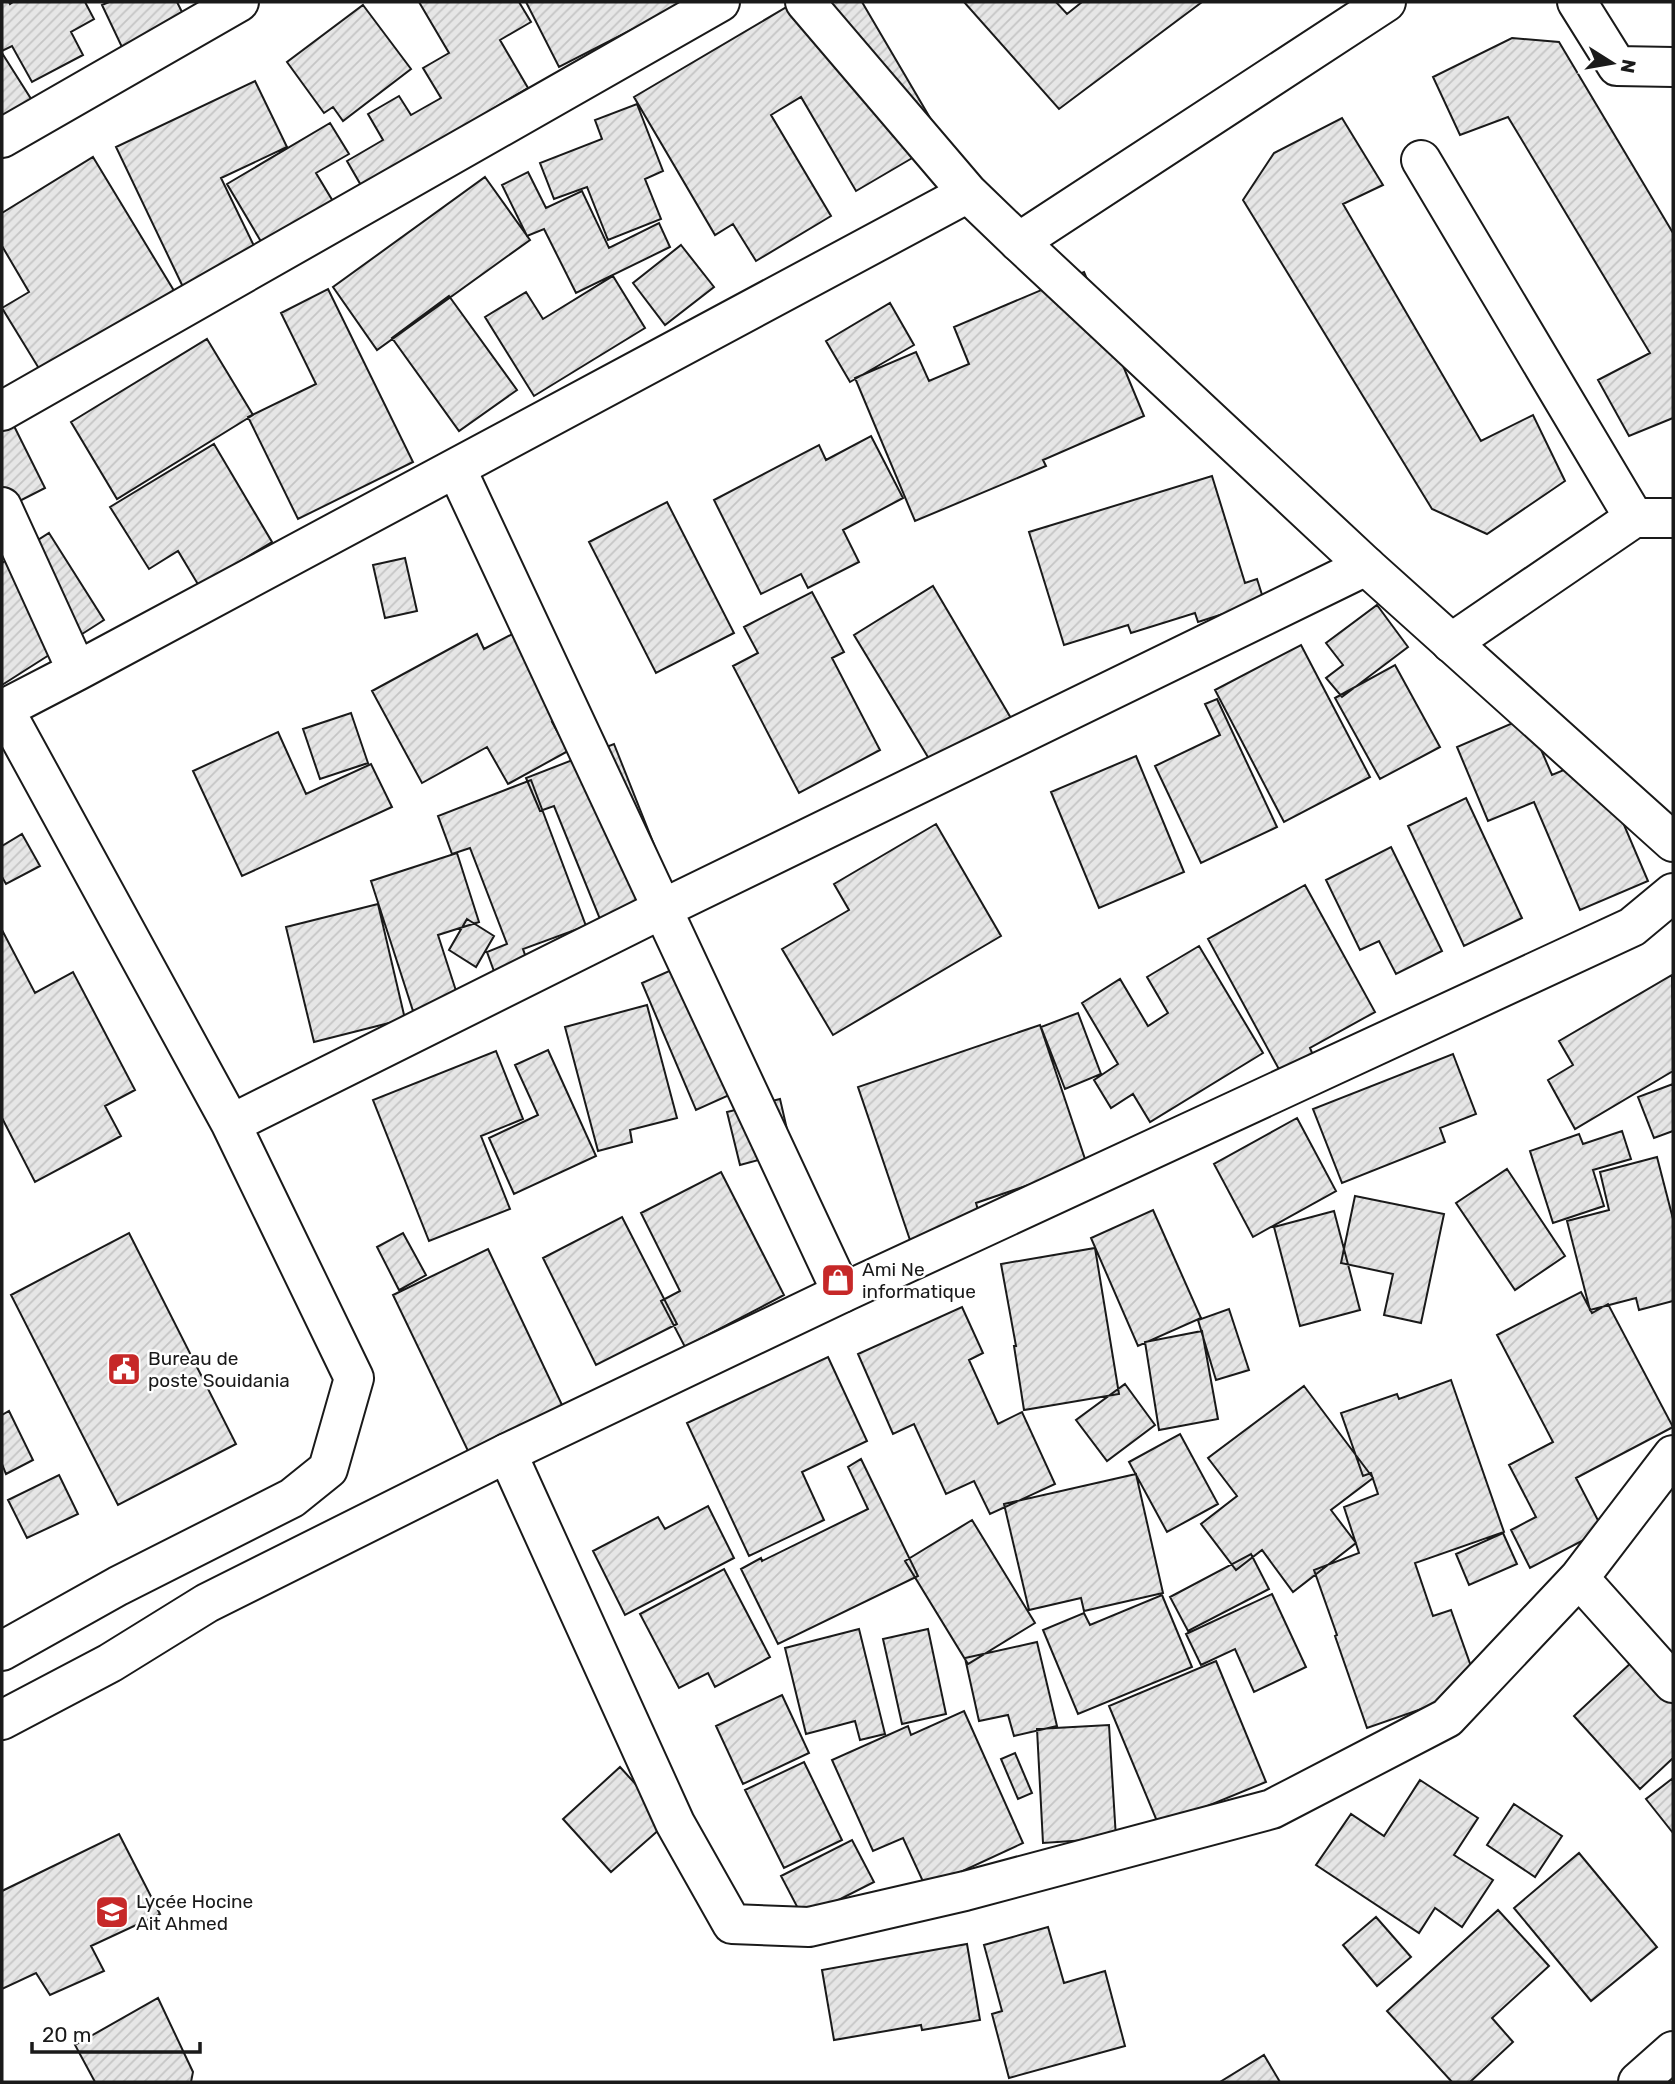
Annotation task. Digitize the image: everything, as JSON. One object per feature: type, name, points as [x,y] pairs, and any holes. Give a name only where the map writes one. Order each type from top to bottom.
[{"type":"street","points":[[2,138],[239,2]]},
{"type":"street","points":[[2,411],[720,2]]},
{"type":"street","points":[[805,2],[968,193],[1366,566],[1673,842]]},
{"type":"street","points":[[1019,242],[1386,2]]},
{"type":"street","points":[[1577,2],[1617,66],[1673,67]]},
{"type":"street","points":[[1421,160],[1634,518]]},
{"type":"street","points":[[2,1651],[118,1586],[292,1498],[328,1469],[354,1378],[231,1124],[3,709],[968,193]]},
{"type":"street","points":[[456,468],[842,1293]]},
{"type":"street","points":[[2,507],[77,671]]},
{"type":"street","points":[[1451,643],[1634,518],[1673,518]]},
{"type":"street","points":[[231,1124],[662,909],[1366,566]]},
{"type":"street","points":[[2,1720],[110,1663],[207,1603],[507,1453],[842,1293],[1632,927],[1673,893]]},
{"type":"street","points":[[507,1453],[675,1824],[732,1924],[809,1927],[965,1891],[1272,1809],[1447,1718],[1579,1578],[1673,1454]]},
{"type":"street","points":[[1579,1578],[1673,1683]]},
{"type":"street","points":[[1638,2082],[1673,2051]]},
{"type":"building","points":[[2,2],[85,2],[94,19],[71,32],[83,55],[32,82],[12,46],[2,51]]},
{"type":"building","points":[[109,2],[177,2],[193,34],[130,64],[102,5]]},
{"type":"building","points":[[419,2],[519,2],[531,22],[500,40],[528,88],[362,187],[347,161],[383,140],[368,114],[399,96],[411,115],[441,98],[423,68],[449,53]]},
{"type":"building","points":[[526,2],[686,2],[559,67]]},
{"type":"building","points":[[795,2],[862,2],[943,140],[856,191],[801,97],[771,115],[831,216],[756,261],[733,224],[715,235],[634,97]]},
{"type":"building","points":[[964,2],[1056,2],[1067,14],[1082,2],[1202,2],[1059,109]]},
{"type":"building","points":[[363,5],[411,69],[343,121],[333,107],[324,113],[287,62]]},
{"type":"building","points":[[1512,38],[1559,42],[1673,233],[1673,418],[1629,436],[1598,380],[1650,353],[1508,117],[1460,135],[1433,77]]},
{"type":"building","points":[[2,53],[40,113],[2,137]]},
{"type":"building","points":[[255,81],[287,147],[221,178],[256,250],[184,289],[116,147]]},
{"type":"building","points":[[637,104],[663,171],[645,179],[661,219],[608,240],[587,187],[554,199],[540,163],[602,139],[595,120]]},
{"type":"building","points":[[1342,118],[1383,185],[1343,204],[1481,441],[1533,415],[1565,481],[1487,534],[1432,509],[1243,200],[1274,153]]},
{"type":"building","points":[[330,123],[349,154],[316,173],[337,208],[266,250],[227,184]]},
{"type":"building","points":[[93,157],[179,299],[46,380],[2,308],[29,292],[2,246],[2,213]]},
{"type":"building","points":[[528,172],[546,208],[582,191],[609,248],[659,223],[670,247],[576,293],[544,229],[527,236],[502,185]]},
{"type":"building","points":[[485,177],[530,240],[377,350],[333,287]]},
{"type":"building","points":[[681,245],[714,287],[665,325],[633,283]]},
{"type":"building","points":[[1084,272],[1144,416],[1043,460],[1046,466],[915,521],[855,378],[916,352],[929,381],[969,364],[954,327]]},
{"type":"building","points":[[613,276],[645,328],[534,396],[485,317],[526,292],[543,319]]},
{"type":"building","points":[[328,289],[413,462],[298,519],[248,417],[316,384],[281,313]]},
{"type":"building","points":[[449,296],[517,390],[459,431],[392,338]]},
{"type":"building","points":[[890,303],[914,345],[850,382],[826,341]]},
{"type":"building","points":[[207,339],[253,415],[117,499],[71,422]]},
{"type":"building","points":[[8,414],[45,488],[2,510],[2,417]]},
{"type":"building","points":[[871,436],[903,498],[843,530],[859,562],[808,588],[801,574],[761,594],[714,500],[819,445],[826,460]]},
{"type":"building","points":[[214,444],[272,542],[199,586],[178,551],[149,569],[110,507]]},
{"type":"building","points":[[1212,476],[1245,583],[1257,579],[1264,601],[1198,622],[1195,613],[1131,633],[1128,625],[1064,645],[1029,532]]},
{"type":"building","points":[[667,502],[734,633],[656,673],[589,542]]},
{"type":"building","points":[[49,533],[104,620],[2,685],[2,563]]},
{"type":"building","points":[[405,558],[417,611],[385,618],[373,565]]},
{"type":"building","points":[[933,586],[1015,725],[937,772],[854,635]]},
{"type":"building","points":[[812,592],[844,652],[832,658],[880,750],[799,793],[733,666],[758,653],[744,627]]},
{"type":"building","points":[[1377,605],[1408,647],[1342,697],[1326,678],[1343,665],[1326,643]]},
{"type":"building","points":[[533,623],[579,708],[552,722],[568,751],[508,784],[487,747],[422,783],[372,691],[477,634],[484,649]]},
{"type":"building","points":[[1301,645],[1370,777],[1284,822],[1215,690]]},
{"type":"building","points":[[1395,665],[1440,747],[1380,779],[1335,698]]},
{"type":"building","points":[[1217,699],[1277,827],[1201,863],[1155,766],[1220,735],[1205,704]]},
{"type":"building","points":[[351,713],[368,763],[320,779],[303,729]]},
{"type":"building","points":[[1527,717],[1552,775],[1595,757],[1648,881],[1580,910],[1534,802],[1488,821],[1457,747]]},
{"type":"building","points":[[278,732],[306,794],[371,764],[392,807],[242,876],[193,771]]},
{"type":"building","points":[[614,744],[674,895],[602,924],[554,806],[540,811],[526,778]]},
{"type":"building","points":[[1136,756],[1184,872],[1099,908],[1051,792]]},
{"type":"building","points":[[531,780],[586,926],[523,949],[531,972],[499,985],[487,952],[507,944],[470,848],[452,854],[438,816]]},
{"type":"building","points":[[1466,798],[1522,918],[1464,946],[1408,826]]},
{"type":"building","points":[[936,824],[1001,936],[833,1035],[782,949],[849,910],[834,884]]},
{"type":"building","points":[[22,834],[40,866],[6,884],[2,877],[2,846]]},
{"type":"building","points":[[1391,847],[1442,951],[1396,974],[1379,941],[1360,950],[1326,880]]},
{"type":"building","points":[[457,853],[479,922],[438,935],[458,997],[413,1011],[371,881]]},
{"type":"building","points":[[1305,885],[1375,1012],[1310,1048],[1313,1055],[1281,1073],[1208,939]]},
{"type":"building","points":[[378,904],[405,1019],[314,1042],[286,927]]},
{"type":"building","points":[[467,919],[494,936],[476,967],[449,950]]},
{"type":"building","points":[[2,930],[35,993],[73,972],[135,1090],[105,1106],[121,1136],[35,1182],[2,1118]]},
{"type":"building","points":[[1199,946],[1263,1053],[1150,1122],[1133,1094],[1111,1108],[1094,1080],[1118,1064],[1082,1003],[1120,979],[1148,1026],[1168,1013],[1147,977]]},
{"type":"building","points":[[701,957],[756,1083],[696,1110],[642,983]]},
{"type":"building","points":[[1672,975],[1673,1071],[1575,1129],[1548,1080],[1573,1065],[1559,1041]]},
{"type":"building","points":[[647,1005],[677,1118],[630,1130],[632,1142],[598,1151],[565,1027]]},
{"type":"building","points":[[1078,1013],[1101,1074],[1065,1089],[1041,1027]]},
{"type":"building","points":[[1040,1025],[1087,1165],[976,1203],[980,1217],[910,1240],[858,1087]]},
{"type":"building","points":[[548,1050],[596,1156],[514,1194],[489,1138],[538,1115],[515,1065]]},
{"type":"building","points":[[496,1051],[523,1119],[481,1136],[510,1209],[429,1241],[373,1100]]},
{"type":"building","points":[[1453,1054],[1476,1114],[1440,1128],[1445,1142],[1342,1183],[1313,1109]]},
{"type":"building","points":[[1673,1084],[1673,1131],[1654,1138],[1638,1097]]},
{"type":"building","points":[[780,1099],[792,1151],[740,1165],[727,1112]]},
{"type":"building","points":[[1297,1118],[1336,1191],[1253,1237],[1214,1164]]},
{"type":"building","points":[[1622,1131],[1631,1159],[1593,1170],[1604,1206],[1553,1223],[1530,1151],[1579,1134],[1583,1144]]},
{"type":"building","points":[[1657,1157],[1673,1219],[1673,1301],[1639,1310],[1636,1298],[1590,1310],[1567,1221],[1609,1210],[1600,1172]]},
{"type":"building","points":[[1507,1169],[1565,1256],[1515,1290],[1456,1203]]},
{"type":"building","points":[[721,1172],[784,1295],[685,1347],[661,1301],[680,1291],[641,1213]]},
{"type":"building","points":[[1355,1196],[1444,1214],[1421,1323],[1384,1315],[1393,1274],[1341,1263]]},
{"type":"building","points":[[1153,1210],[1201,1318],[1138,1346],[1091,1238]]},
{"type":"building","points":[[1334,1211],[1360,1310],[1300,1326],[1274,1227]]},
{"type":"building","points":[[622,1217],[677,1324],[596,1365],[543,1258]]},
{"type":"building","name":"Bureau de poste Souidania","points":[[129,1233],[236,1444],[118,1505],[11,1295]]},
{"type":"building","points":[[403,1233],[426,1275],[399,1290],[377,1247]]},
{"type":"building","points":[[1095,1248],[1119,1394],[1024,1410],[1001,1264]]},
{"type":"building","points":[[488,1249],[563,1407],[469,1453],[393,1295]]},
{"type":"building","points":[[1581,1292],[1592,1313],[1608,1304],[1673,1427],[1576,1478],[1603,1530],[1530,1568],[1511,1530],[1536,1517],[1509,1465],[1553,1442],[1497,1335]]},
{"type":"building","points":[[962,1307],[983,1353],[969,1360],[998,1424],[1022,1412],[1055,1484],[990,1514],[974,1481],[946,1494],[914,1424],[893,1434],[858,1354]]},
{"type":"building","points":[[1229,1309],[1249,1370],[1216,1380],[1198,1320]]},
{"type":"building","points":[[1202,1331],[1218,1419],[1159,1430],[1145,1342]]},
{"type":"building","points":[[828,1357],[867,1441],[802,1472],[824,1520],[749,1556],[687,1423]]},
{"type":"building","points":[[1451,1380],[1504,1532],[1415,1563],[1433,1616],[1451,1610],[1479,1689],[1367,1728],[1314,1570],[1359,1553],[1344,1507],[1378,1494],[1371,1473],[1363,1476],[1341,1413],[1397,1394],[1399,1399]]},
{"type":"building","points":[[1125,1384],[1155,1425],[1107,1461],[1076,1420]]},
{"type":"building","points":[[1304,1386],[1373,1478],[1331,1510],[1356,1543],[1293,1592],[1262,1550],[1236,1570],[1201,1524],[1237,1496],[1208,1458]]},
{"type":"building","points":[[9,1411],[33,1460],[6,1474],[2,1464],[2,1415]]},
{"type":"building","points":[[1180,1434],[1218,1504],[1167,1532],[1129,1462]]},
{"type":"building","points":[[861,1459],[918,1576],[778,1644],[741,1569],[868,1509],[848,1467]]},
{"type":"building","points":[[1136,1474],[1163,1593],[1084,1611],[1081,1598],[1029,1610],[1004,1504]]},
{"type":"building","points":[[59,1475],[78,1514],[27,1538],[8,1500]]},
{"type":"building","points":[[708,1506],[734,1558],[625,1615],[593,1551],[658,1517],[665,1529]]},
{"type":"building","points":[[972,1520],[1035,1623],[968,1664],[905,1561]]},
{"type":"building","points":[[1503,1533],[1517,1564],[1469,1585],[1456,1554]]},
{"type":"building","points":[[1251,1554],[1269,1589],[1188,1631],[1170,1597]]},
{"type":"building","points":[[724,1569],[770,1657],[715,1687],[708,1673],[679,1688],[640,1614]]},
{"type":"building","points":[[1272,1594],[1306,1667],[1254,1692],[1235,1649],[1201,1665],[1186,1634]]},
{"type":"building","points":[[1162,1595],[1192,1667],[1078,1714],[1043,1630],[1084,1613],[1090,1625]]},
{"type":"building","points":[[859,1629],[885,1734],[860,1740],[855,1721],[806,1734],[785,1648]]},
{"type":"building","points":[[928,1629],[946,1714],[902,1724],[883,1639]]},
{"type":"building","points":[[1037,1642],[1057,1726],[1014,1736],[1008,1715],[979,1721],[965,1658]]},
{"type":"building","points":[[1216,1661],[1266,1782],[1159,1826],[1109,1706]]},
{"type":"building","points":[[1633,1661],[1673,1704],[1673,1758],[1640,1789],[1574,1716]]},
{"type":"building","points":[[782,1695],[809,1753],[743,1784],[716,1726]]},
{"type":"building","points":[[964,1711],[1023,1843],[926,1888],[903,1838],[873,1851],[832,1760],[908,1726],[911,1735]]},
{"type":"building","points":[[1109,1725],[1116,1838],[1043,1843],[1037,1729]]},
{"type":"building","points":[[1015,1753],[1032,1793],[1018,1799],[1001,1759]]},
{"type":"building","points":[[804,1762],[842,1840],[784,1868],[745,1790]]},
{"type":"building","points":[[620,1767],[669,1821],[611,1872],[563,1819]]},
{"type":"building","points":[[1673,1778],[1673,1833],[1646,1799]]},
{"type":"building","points":[[1420,1780],[1478,1818],[1454,1855],[1493,1880],[1462,1927],[1435,1908],[1419,1933],[1316,1865],[1351,1814],[1384,1836]]},
{"type":"building","points":[[1514,1804],[1562,1836],[1535,1877],[1487,1845]]},
{"type":"building","points":[[119,1834],[160,1914],[91,1946],[104,1971],[50,1995],[36,1973],[2,1989],[2,1891]]},
{"type":"building","points":[[852,1840],[874,1882],[803,1918],[781,1876]]},
{"type":"building","points":[[1579,1853],[1657,1947],[1591,2001],[1514,1908]]},
{"type":"building","points":[[1498,1910],[1549,1966],[1492,2018],[1513,2042],[1470,2082],[1452,2082],[1387,2011]]},
{"type":"building","points":[[1376,1917],[1411,1957],[1377,1986],[1343,1945]]},
{"type":"building","points":[[1048,1927],[1064,1983],[1105,1971],[1125,2046],[1009,2078],[992,2014],[1002,2011],[984,1945]]},
{"type":"building","points":[[967,1944],[980,2020],[922,2030],[921,2025],[834,2040],[822,1970]]},
{"type":"building","points":[[158,1998],[193,2072],[191,2082],[95,2082],[75,2045]]},
{"type":"building","points":[[1264,2055],[1280,2082],[1220,2082]]},
{"type":"place","name":"Ami Ne informatique","points":[[838,1280]]},
{"type":"place","name":"Bureau de poste Souidania","points":[[124,1369]]},
{"type":"place","name":"Lycée Hocine Ait Ahmed","points":[[112,1912]]}]
